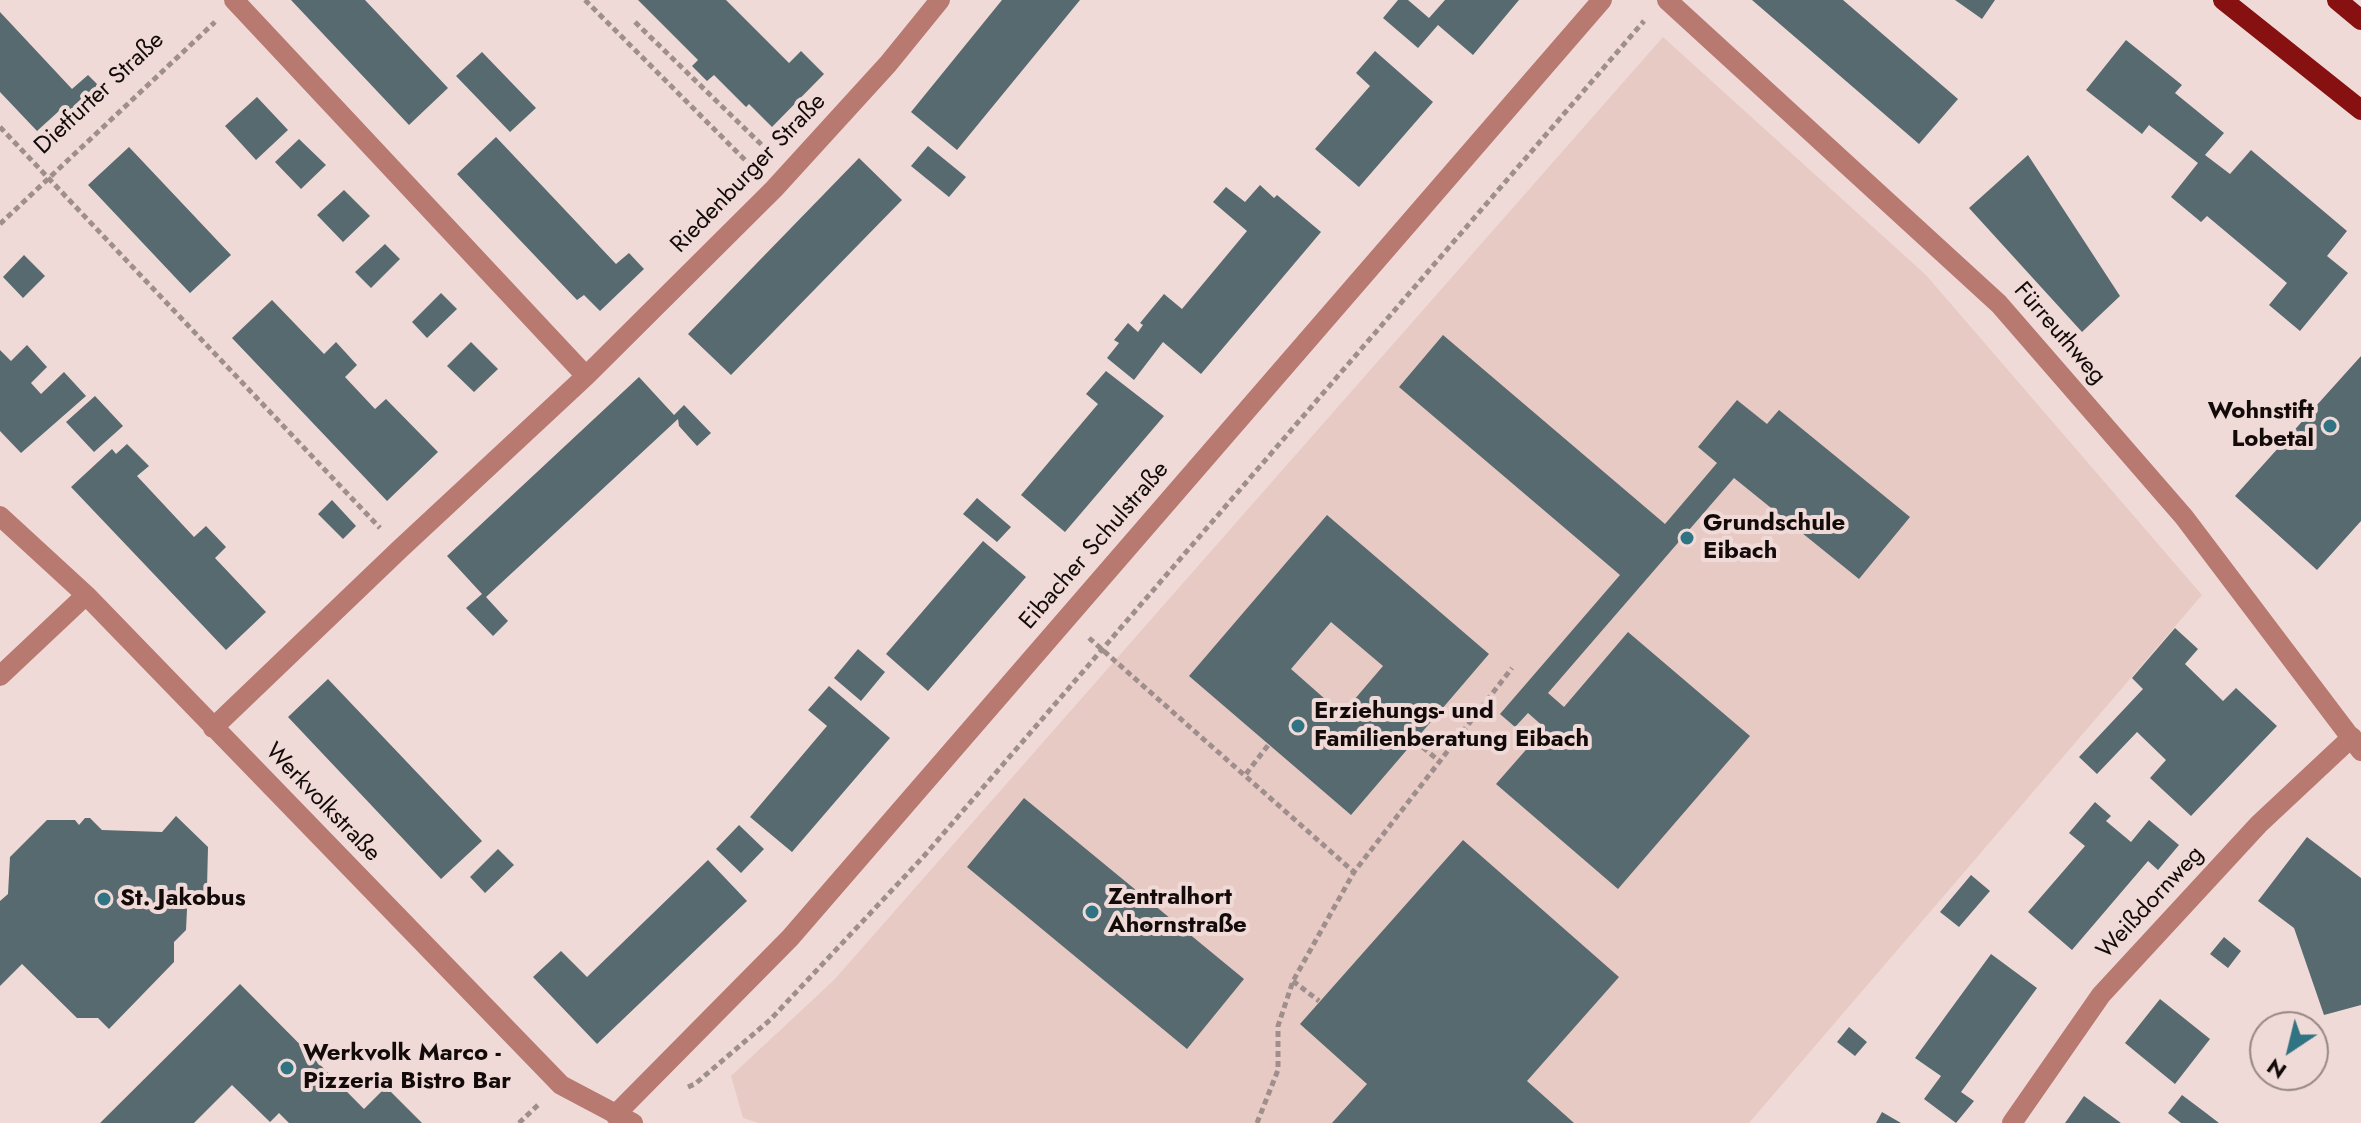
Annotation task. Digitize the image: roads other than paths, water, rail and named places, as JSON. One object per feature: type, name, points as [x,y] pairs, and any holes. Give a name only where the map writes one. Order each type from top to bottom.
[{"type":"main road","points":[[2223,0],[2361,110]]},
{"type":"main road","points":[[2337,0],[2361,20]]},
{"type":"street","name":"Riedenburger Straße","points":[[213,728],[586,376],[790,173],[888,64],[940,0]]},
{"type":"street","name":"Eibacher Schulstraße","points":[[624,1119],[790,938],[1602,0]]},
{"type":"street","name":"Fürreuthweg","points":[[1667,0],[1999,304],[2184,517],[2356,744]]},
{"type":"street","points":[[235,1],[586,376]]},
{"type":"street","name":"Werkvolkstraße","points":[[0,516],[86,595],[561,1085],[624,1119]]},
{"type":"street","points":[[0,676],[86,595]]},
{"type":"street","name":"Weißdornweg","points":[[2012,1123],[2101,995],[2259,824],[2356,744]]},
{"type":"place","name":"Wohnstift Lobetal","points":[[2330,426]]},
{"type":"place","name":"Grundschule Eibach","points":[[1687,538]]},
{"type":"place","name":"Erziehungs- und Familienberatung Eibach","points":[[1298,726]]},
{"type":"place","name":"St. Jakobus","points":[[104,899]]},
{"type":"place","name":"Zentralhort Ahornstraße","points":[[1092,912]]},
{"type":"place","name":"Werkvolk Marco - Pizzeria Bistro Bar","points":[[287,1068]]}]
